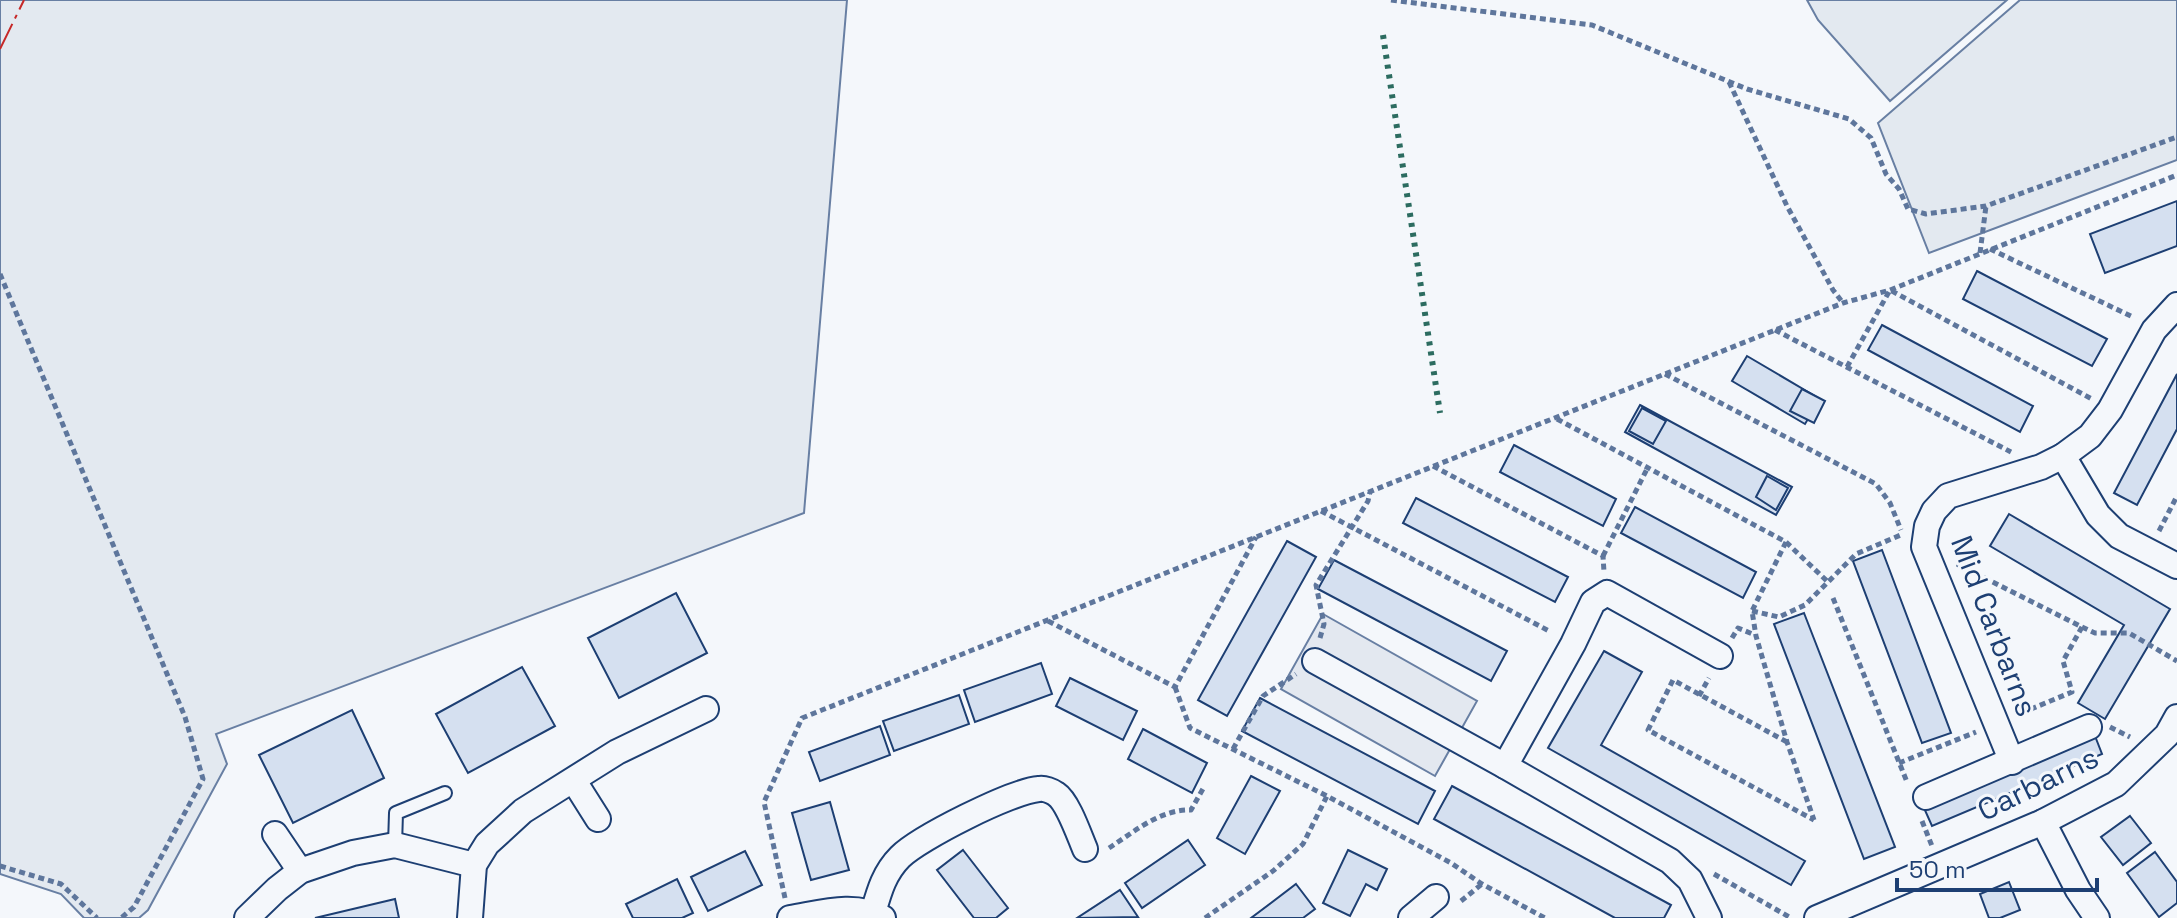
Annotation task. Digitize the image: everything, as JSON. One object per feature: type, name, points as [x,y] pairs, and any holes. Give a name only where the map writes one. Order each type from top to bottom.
[{"type":"street","name":"Mid Carbarns","points":[[2012,762],[1924,547],[1927,526],[1934,511],[1948,496],[2041,467],[2063,456],[2090,436],[2110,410],[2154,330],[2177,305]]},
{"type":"street","points":[[2063,456],[2098,515],[2119,536],[2177,566]]},
{"type":"street","points":[[1505,766],[1593,602],[1607,593],[1720,656]]},
{"type":"street","points":[[1315,661],[1670,861],[1690,880],[1709,918]]},
{"type":"street","points":[[470,918],[474,865],[487,844],[523,811],[617,752],[706,709]]},
{"type":"street","name":"Carbarns","points":[[1817,918],[2043,822],[2116,784],[2167,735],[2177,717]]},
{"type":"street","name":"Mid Carbarns","points":[[1918,799],[2089,727]]},
{"type":"street","points":[[574,781],[598,819]]},
{"type":"street","points":[[788,911],[851,909],[878,915],[882,881],[899,858],[919,843],[1001,801],[1040,789],[1055,792],[1062,799],[1085,849]]},
{"type":"street","points":[[2043,822],[2078,890],[2097,918]]},
{"type":"street","points":[[275,834],[300,871]]},
{"type":"street","points":[[247,918],[300,871],[353,853],[395,845],[474,865]]},
{"type":"street","points":[[1411,918],[1436,897]]},
{"type":"lane","points":[[395,845],[396,813],[445,793]]},
{"type":"path","points":[[1391,0],[1592,25],[1729,82],[1849,119],[1871,138],[1886,174],[1899,189],[1908,209],[1926,214],[1986,206],[2177,137]]},
{"type":"path","points":[[1729,82],[1787,206],[1843,303]]},
{"type":"path","points":[[788,911],[764,802],[802,718],[1843,303],[1890,290],[2177,175]]},
{"type":"path","points":[[1980,254],[1986,206]]},
{"type":"path","points":[[1990,249],[2125,312],[2154,330]]},
{"type":"path","points":[[0,274],[185,717],[203,779],[134,907],[121,918]]},
{"type":"path","points":[[1847,367],[1890,290]]},
{"type":"path","points":[[1890,290],[2110,410]]},
{"type":"path","points":[[1775,330],[2041,467]]},
{"type":"path","points":[[1665,374],[1876,484],[1890,503],[1903,534],[1856,554],[1805,605],[1779,617],[1752,611]]},
{"type":"path","points":[[1556,419],[1786,542],[1829,583]]},
{"type":"path","points":[[1433,466],[1603,556]]},
{"type":"path","points":[[1607,593],[1603,556],[1648,467]]},
{"type":"path","points":[[1233,749],[1263,696],[1315,661],[1324,624],[1316,585],[1368,501],[1371,491]]},
{"type":"path","points":[[2148,550],[2177,496]]},
{"type":"path","points":[[1321,511],[1573,644]]},
{"type":"path","points":[[1175,687],[1256,537]]},
{"type":"path","points":[[1786,542],[1752,611],[1756,636],[1787,742],[1814,820],[1648,730],[1673,680],[1787,742]]},
{"type":"path","points":[[1924,547],[2095,633],[2129,633],[2177,661]]},
{"type":"path","points":[[1833,598],[1899,763],[1918,799],[1940,865]]},
{"type":"path","points":[[1047,620],[1175,687],[1190,728],[1327,796],[1545,918]]},
{"type":"path","points":[[1899,763],[2072,692],[2063,661],[2082,627]]},
{"type":"path","points":[[1085,849],[1095,857],[1160,816],[1191,810],[1204,787]]},
{"type":"path","points":[[1205,918],[1273,871],[1303,844],[1327,796]]},
{"type":"path","points":[[0,866],[61,884],[97,918]]},
{"type":"path","points":[[1703,868],[1791,918]]},
{"type":"shaded area","points":[[0,0],[847,0],[804,513],[216,734],[227,764],[148,910],[139,918],[84,918],[61,894],[0,874]]},
{"type":"shaded area","points":[[1807,0],[2007,0],[1890,101],[1818,20]]},
{"type":"shaded area","points":[[2020,0],[2177,0],[2177,160],[1929,253],[1878,123]]},
{"type":"shaded area","points":[[1323,614],[1477,701],[1435,776],[1281,689]]},
{"type":"building","points":[[2177,201],[2177,246],[2105,273],[2090,234]]},
{"type":"building","points":[[1977,271],[2107,339],[2092,366],[1963,299]]},
{"type":"building","points":[[1882,325],[2033,406],[2020,432],[1868,350]]},
{"type":"building","points":[[1747,356],[1820,399],[1805,424],[1732,381]]},
{"type":"building","points":[[2177,374],[2177,429],[2137,505],[2114,493]]},
{"type":"building","points":[[1802,389],[1825,401],[1814,423],[1790,411]]},
{"type":"building","points":[[1640,405],[1792,487],[1776,515],[1625,432]]},
{"type":"building","points":[[1642,408],[1666,421],[1653,444],[1629,431]]},
{"type":"building","points":[[1514,445],[1616,499],[1603,526],[1500,472]]},
{"type":"building","points":[[1767,476],[1788,488],[1776,510],[1756,497]]},
{"type":"building","points":[[1416,498],[1568,577],[1555,602],[1403,523]]},
{"type":"building","points":[[1635,507],[1756,572],[1743,598],[1621,533]]},
{"type":"building","points":[[2009,514],[2170,609],[2105,719],[2078,703],[2124,625],[1990,546]]},
{"type":"building","points":[[1287,541],[1316,557],[1227,716],[1198,700]]},
{"type":"building","points":[[1882,550],[1951,733],[1922,743],[1853,561]]},
{"type":"building","points":[[1334,560],[1507,651],[1491,681],[1318,589]]},
{"type":"building","points":[[676,593],[707,653],[619,698],[588,638]]},
{"type":"building","points":[[1804,613],[1895,847],[1864,859],[1774,624]]},
{"type":"building","points":[[1604,651],[1642,672],[1601,745],[1805,861],[1791,885],[1548,748]]},
{"type":"building","points":[[1041,663],[1052,694],[975,722],[964,690]]},
{"type":"building","points":[[522,667],[555,726],[468,773],[436,714]]},
{"type":"building","points":[[1070,678],[1137,711],[1123,740],[1056,706]]},
{"type":"building","points":[[959,695],[969,724],[894,751],[883,721]]},
{"type":"building","points":[[1260,698],[1435,791],[1418,824],[1242,731]]},
{"type":"building","points":[[352,710],[384,778],[293,823],[259,755]]},
{"type":"building","points":[[880,726],[890,755],[820,781],[809,752]]},
{"type":"building","points":[[1143,729],[1207,763],[1192,793],[1128,759]]},
{"type":"building","points":[[2095,736],[2102,754],[1932,826],[1924,808]]},
{"type":"building","points":[[1251,776],[1280,791],[1245,854],[1217,838]]},
{"type":"building","points":[[1452,786],[1671,905],[1664,918],[1615,918],[1434,819]]},
{"type":"building","points":[[830,802],[849,870],[811,880],[792,813]]},
{"type":"building","points":[[2130,816],[2151,843],[2123,865],[2101,837]]},
{"type":"building","points":[[1188,840],[1205,865],[1142,908],[1125,883]]},
{"type":"building","points":[[963,850],[1008,908],[996,918],[974,918],[937,870]]},
{"type":"building","points":[[1348,850],[1387,869],[1377,890],[1366,884],[1350,916],[1323,903]]},
{"type":"building","points":[[745,851],[762,885],[708,911],[691,877]]},
{"type":"building","points":[[2155,852],[2177,882],[2177,903],[2159,917],[2127,873]]},
{"type":"building","points":[[677,879],[693,913],[682,918],[633,918],[626,904]]},
{"type":"building","points":[[2009,882],[2020,910],[2000,918],[1989,918],[1980,894]]},
{"type":"building","points":[[1296,884],[1315,909],[1303,918],[1251,918]]},
{"type":"building","points":[[1120,890],[1138,917],[1077,918]]},
{"type":"building","points":[[395,899],[399,918],[315,918]]},
{"type":"hedge","points":[[1383,35],[1440,413]]},
{"type":"power","points":[[0,49],[24,0]]}]
